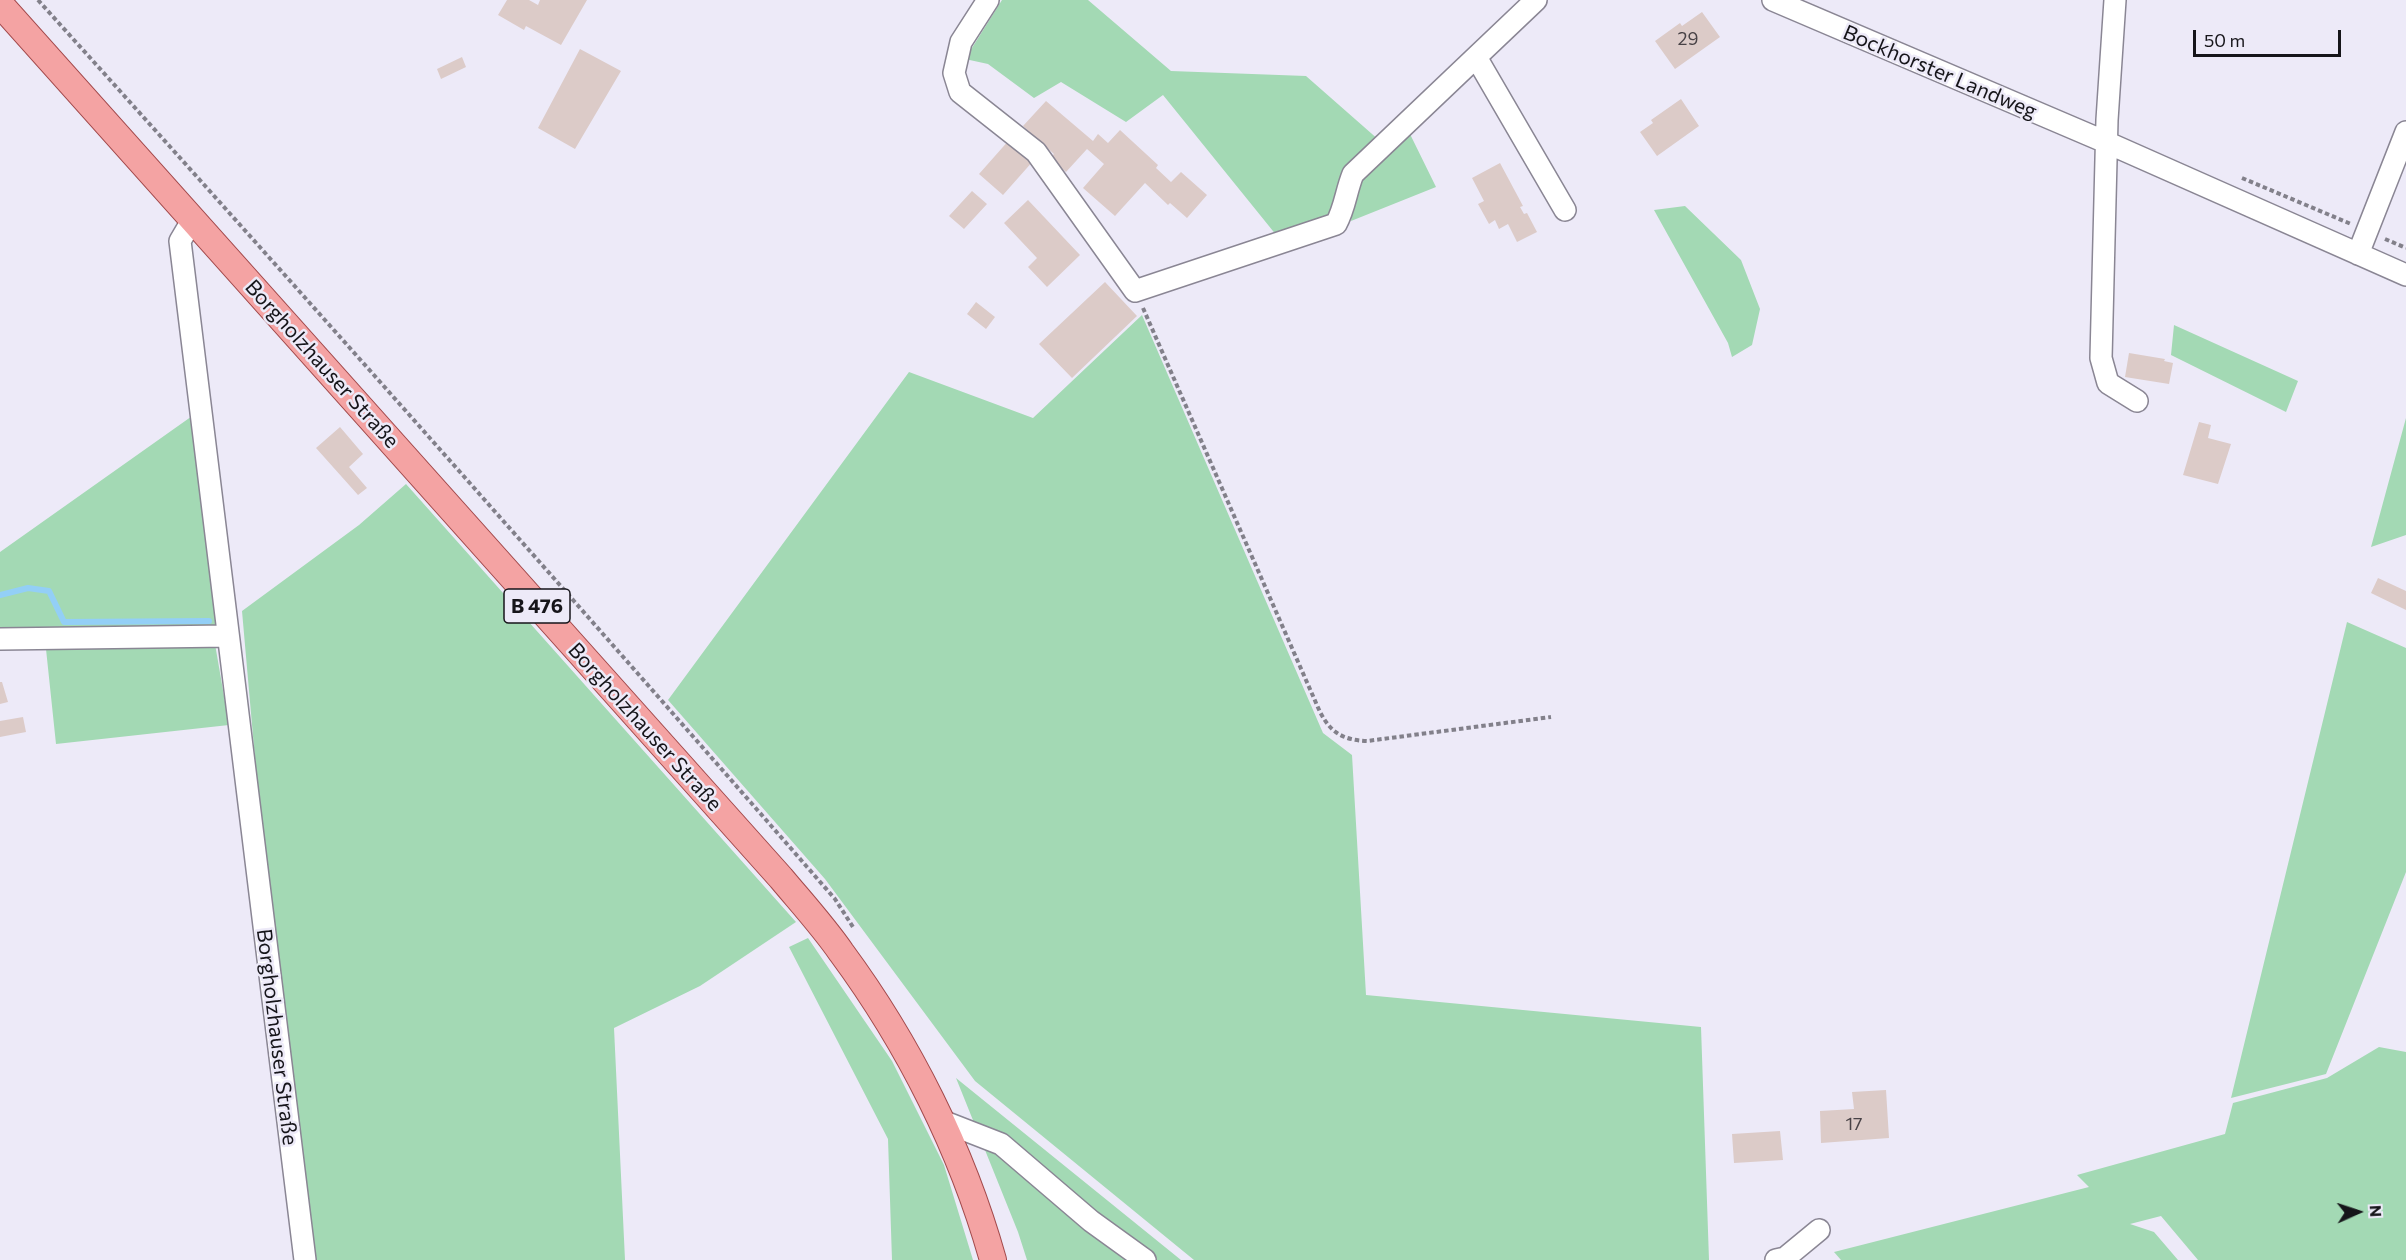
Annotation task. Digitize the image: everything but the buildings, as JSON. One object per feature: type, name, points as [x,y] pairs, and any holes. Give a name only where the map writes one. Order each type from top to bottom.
[{"type":"main road","name":"Borgholzhauser Straße","points":[[0,4],[781,878],[848,961],[897,1036],[942,1121],[969,1184],[993,1260]]},
{"type":"street","points":[[988,0],[961,42],[954,72],[960,92],[1036,152],[1136,291],[1336,224],[1343,211],[1353,174],[1367,158],[1536,0]]},
{"type":"street","name":"Bockhorster Landweg","points":[[1773,0],[2108,143],[2406,275]]},
{"type":"street","points":[[2115,0],[2107,120],[2101,358],[2108,383],[2137,401]]},
{"type":"street","points":[[1476,57],[1565,210]]},
{"type":"street","points":[[2358,254],[2406,132]]},
{"type":"street","name":"Borgholzhauser Straße","points":[[193,219],[180,241],[305,1260]]},
{"type":"street","points":[[0,639],[228,636]]},
{"type":"street","points":[[942,1121],[1001,1144],[1090,1221],[1145,1260]]},
{"type":"street","points":[[1776,1260],[1785,1258],[1819,1230]]},
{"type":"path","points":[[1136,291],[1320,712],[1335,734],[1351,741],[1367,741],[1551,717]]},
{"type":"green space","points":[[1002,0],[1088,0],[1171,71],[1306,76],[1380,141],[1336,209],[1326,220],[1277,236],[1163,95],[1126,122],[1061,82],[1034,98],[988,64],[965,59]]},
{"type":"green space","points":[[1409,132],[1436,187],[1351,221],[1354,192],[1362,174]]},
{"type":"green space","points":[[1685,206],[1741,260],[1760,309],[1752,345],[1732,357],[1728,343],[1654,210]]},
{"type":"green space","points":[[1142,315],[1323,733],[1352,755],[1366,995],[1701,1027],[1709,1260],[1194,1260],[975,1081],[825,879],[668,700],[909,372],[1033,418]]},
{"type":"green space","points":[[2174,325],[2298,381],[2286,412],[2171,355]]},
{"type":"green space","points":[[195,414],[221,613],[213,630],[0,631],[0,552]]},
{"type":"green space","points":[[2406,418],[2406,535],[2371,547]]},
{"type":"green space","points":[[406,484],[796,922],[700,986],[614,1028],[625,1260],[312,1260],[264,861],[242,611],[359,525]]},
{"type":"green space","points":[[2347,622],[2406,648],[2406,872],[2326,1074],[2231,1098]]},
{"type":"green space","points":[[215,644],[229,725],[56,744],[46,649]]},
{"type":"green space","points":[[808,938],[892,1061],[944,1165],[973,1260],[892,1260],[888,1139],[789,947]]},
{"type":"green space","points":[[2379,1047],[2406,1052],[2406,1260],[2198,1260],[2161,1216],[2130,1224],[2154,1232],[2178,1260],[1841,1260],[1834,1252],[2089,1187],[2077,1175],[2225,1134],[2233,1103],[2327,1078]]},
{"type":"green space","points":[[956,1078],[1181,1260],[1027,1260]]},
{"type":"waterway","points":[[0,595],[28,588],[49,591],[64,622],[209,621]]}]
